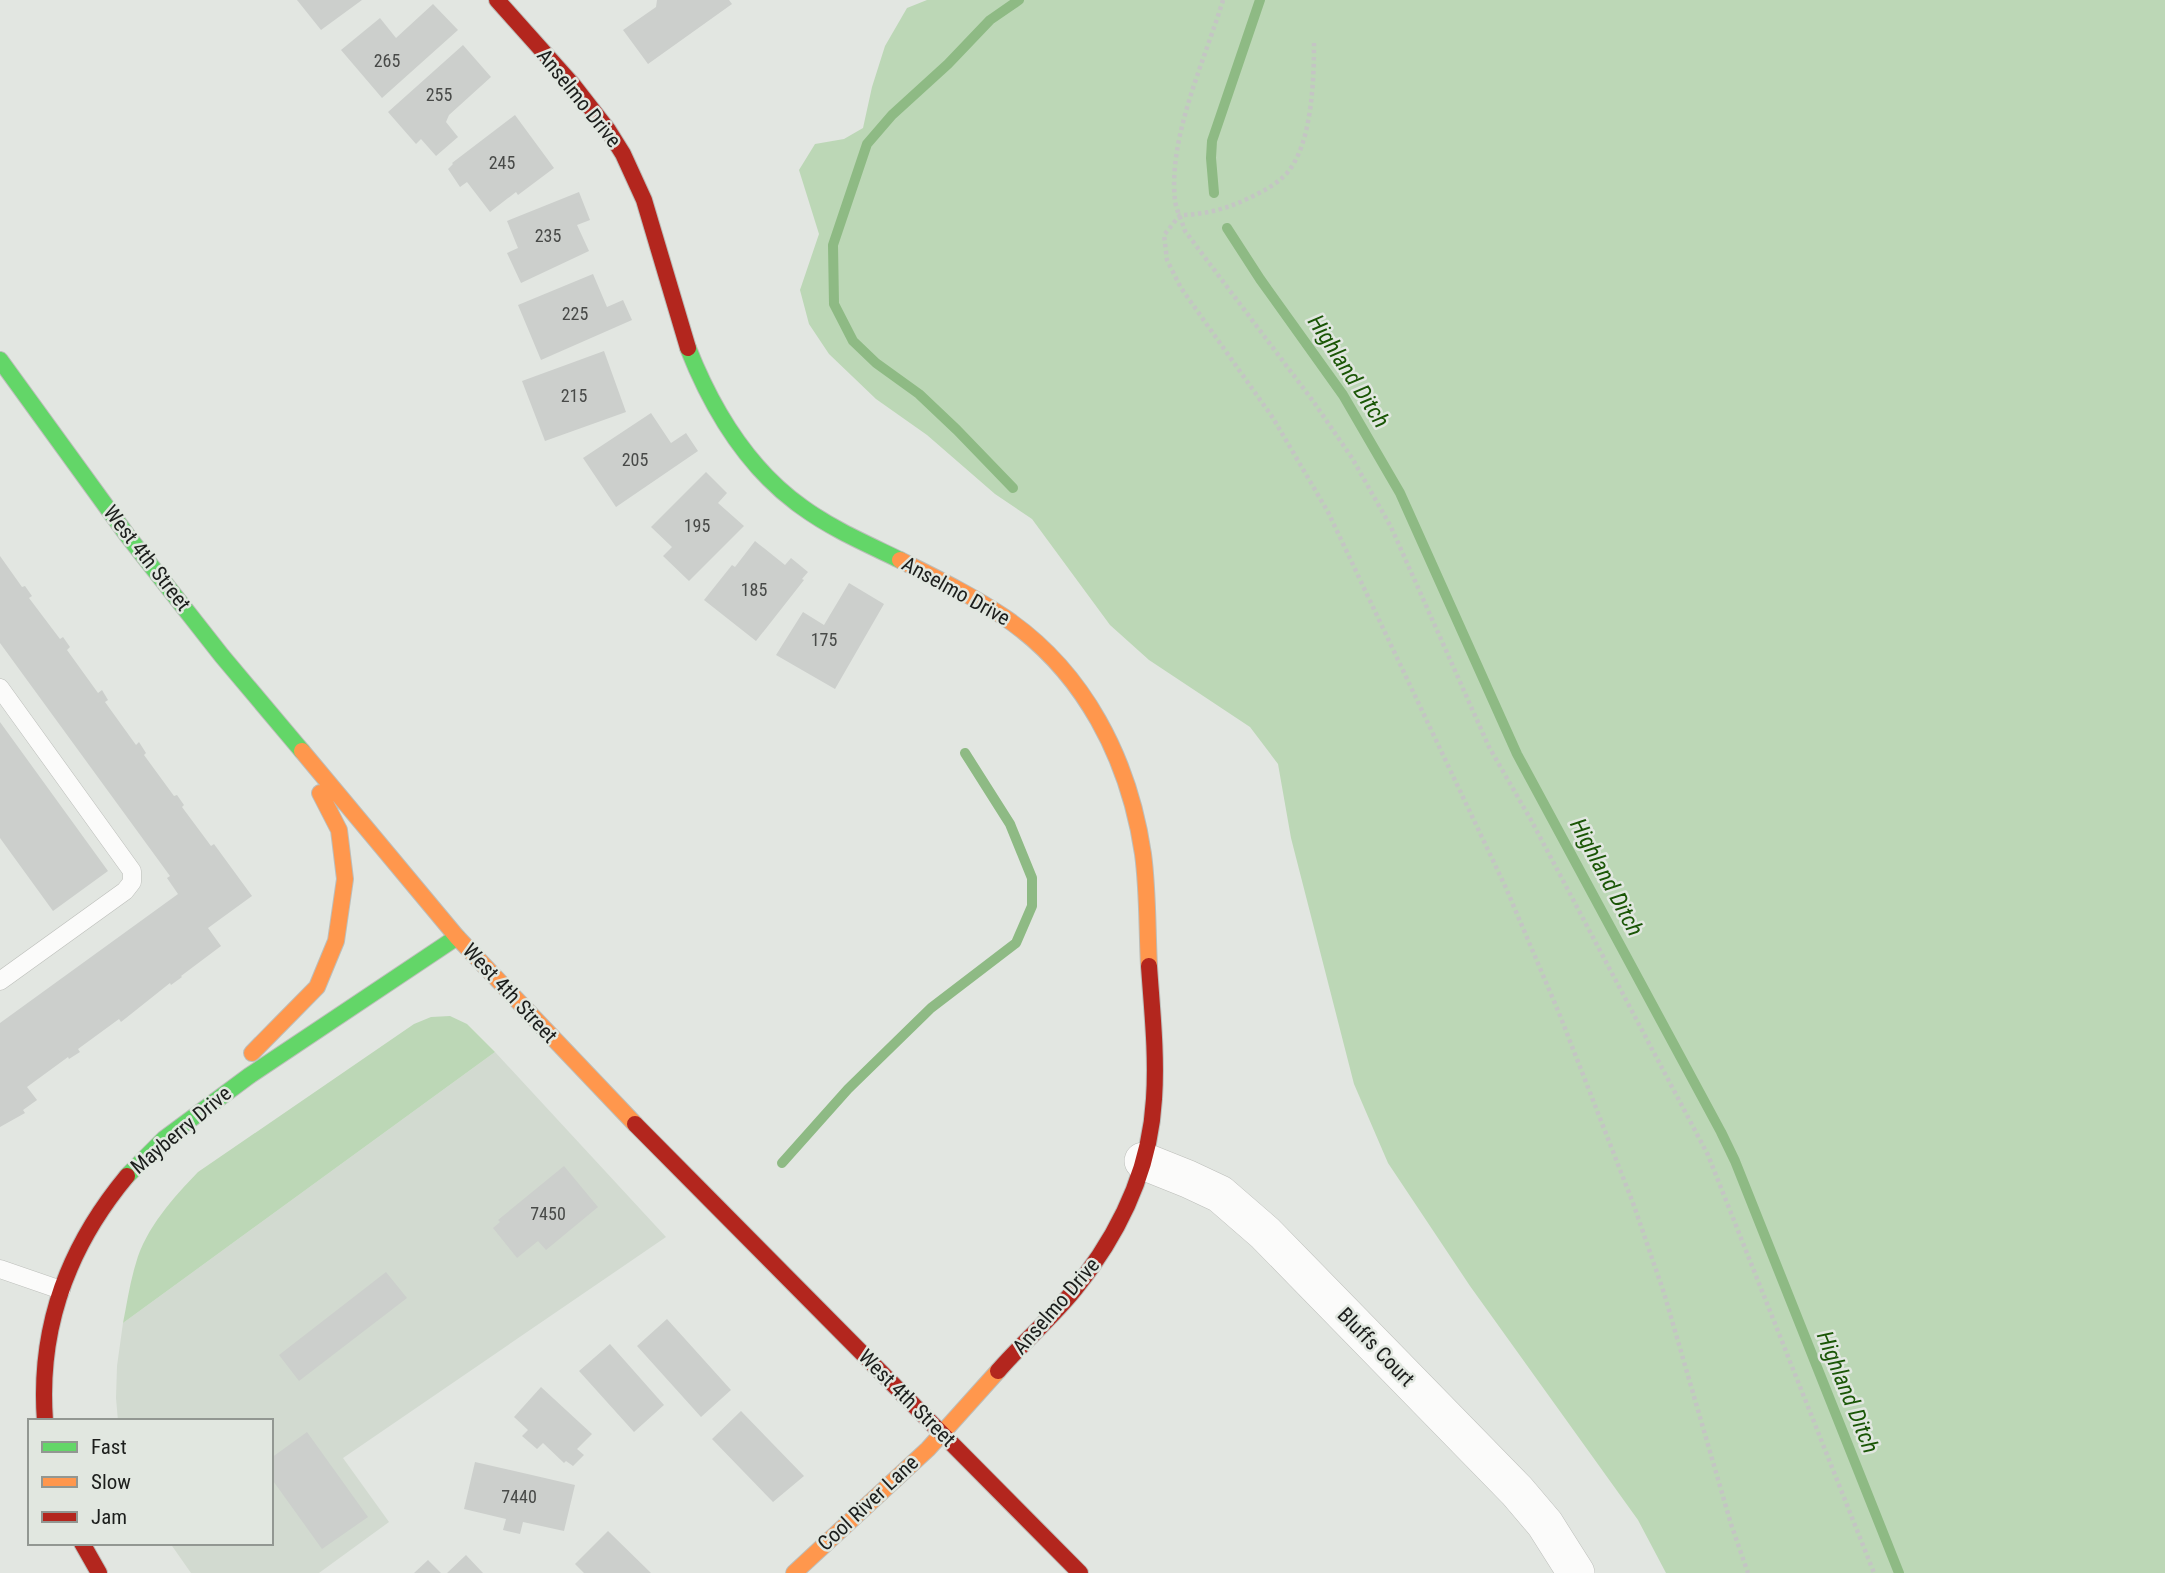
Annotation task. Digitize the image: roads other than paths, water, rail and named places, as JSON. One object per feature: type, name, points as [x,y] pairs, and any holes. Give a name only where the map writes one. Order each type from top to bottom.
[{"type":"main road","name":"Anselmo Drive","points":[[497,0],[588,104],[618,144],[638,183],[682,338],[700,380],[732,435],[793,501],[814,515],[976,598],[1015,623],[1048,653],[1079,687],[1107,730],[1127,778],[1139,826],[1147,879],[1154,1072],[1153,1115],[1143,1161],[1115,1232],[1091,1271],[1056,1311],[1022,1343],[943,1433]]},
{"type":"main road","name":"West 4th Street","points":[[0,360],[127,535],[222,656],[457,937],[678,1170],[1080,1573]]},
{"type":"main road","points":[[175,1131],[317,987],[336,941],[345,879],[339,830],[295,744]]},
{"type":"main road","name":"Mayberry Drive","points":[[45,1419],[42,1399],[47,1339],[61,1290],[79,1247],[106,1201],[134,1167],[175,1131],[257,1069],[457,937]]},
{"type":"main road","name":"Cool River Lane","points":[[794,1573],[943,1433]]},
{"type":"main road","points":[[83,1545],[99,1573]]},
{"type":"street","name":"Bluffs Court","points":[[1143,1161],[1220,1194],[1265,1233],[1517,1491],[1545,1524],[1576,1573]]},
{"type":"lane","points":[[0,688],[132,871],[132,882],[125,891],[0,981]]},
{"type":"lane","points":[[0,1269],[61,1290]]},
{"type":"waterway","points":[[1013,488],[919,394],[876,363],[853,341],[834,304],[833,245],[867,144],[892,115],[948,64],[990,20],[1019,0]]},
{"type":"waterway","name":"Highland Ditch","points":[[1214,193],[1212,141],[1260,0]]},
{"type":"waterway","name":"Highland Ditch","points":[[1227,228],[1343,395],[1400,493],[1517,754],[1721,1132],[1735,1161],[1899,1573]]},
{"type":"waterway","points":[[782,1163],[848,1089],[931,1008],[1016,943],[1032,906],[1032,878],[1010,824],[965,753]]}]
